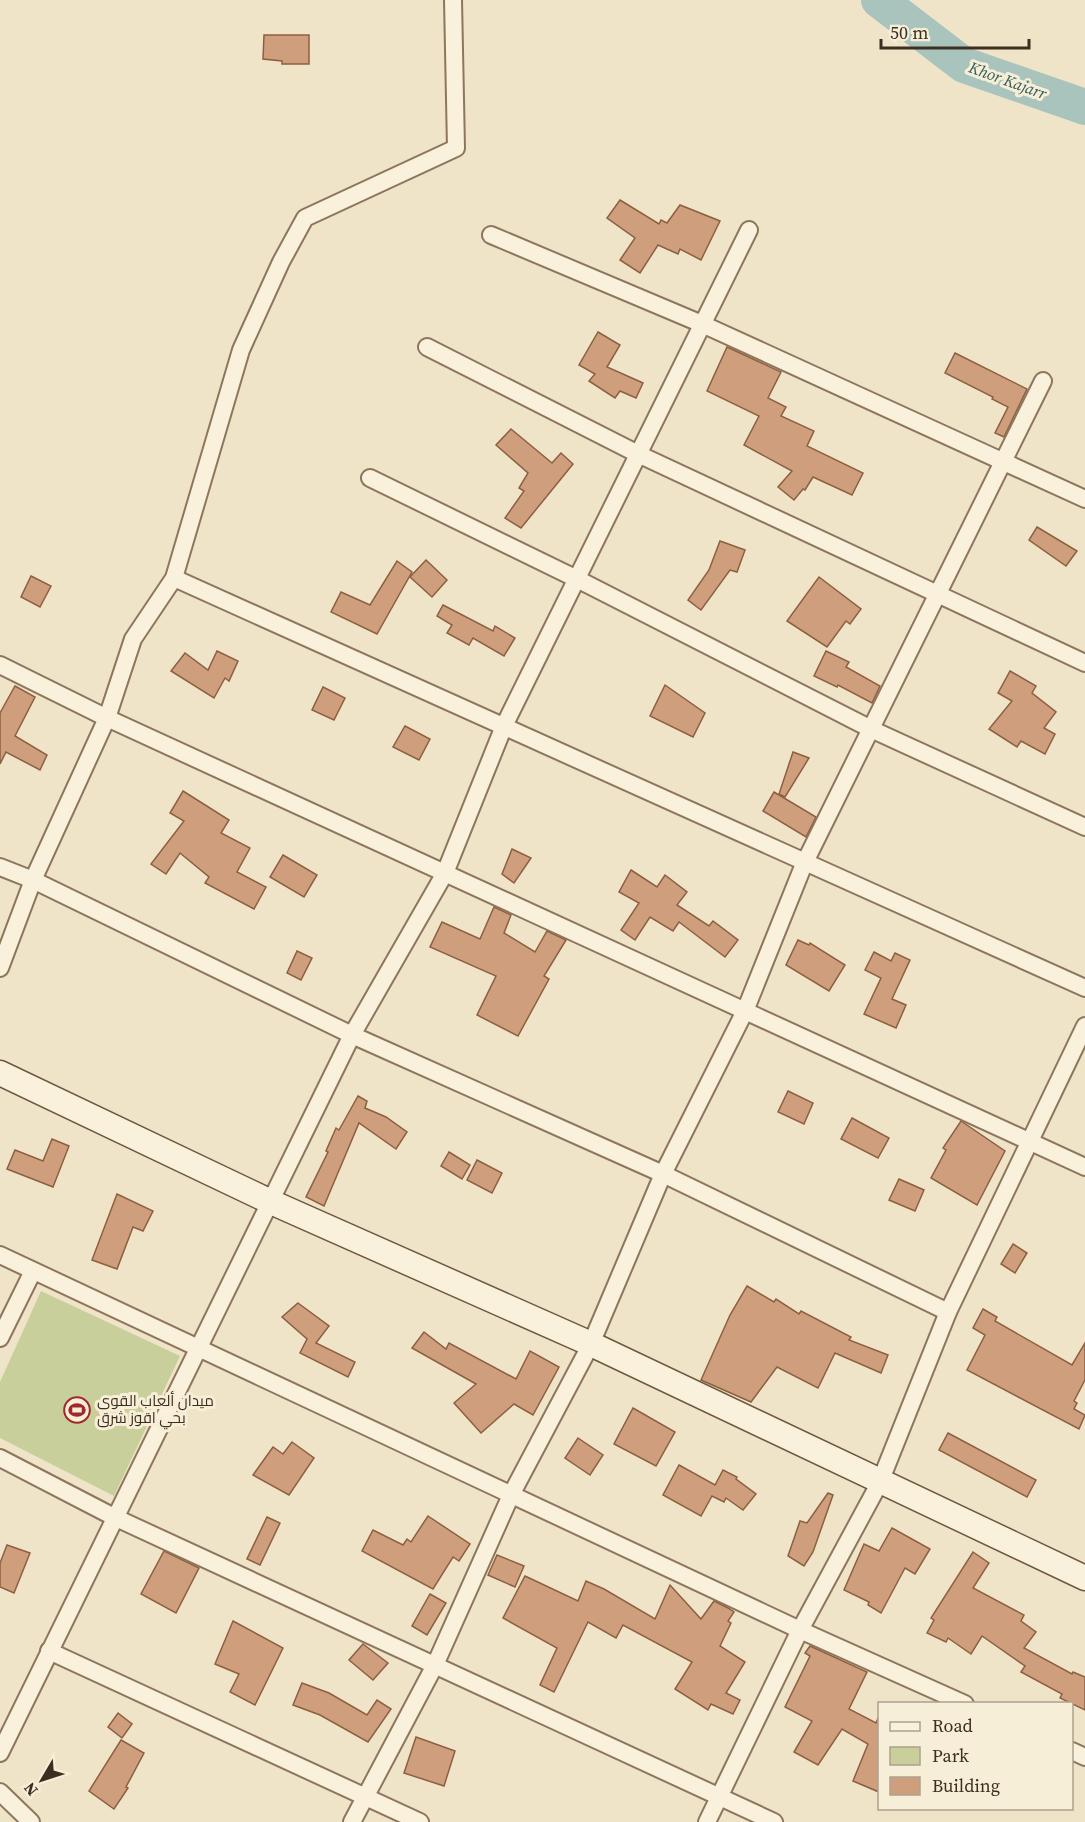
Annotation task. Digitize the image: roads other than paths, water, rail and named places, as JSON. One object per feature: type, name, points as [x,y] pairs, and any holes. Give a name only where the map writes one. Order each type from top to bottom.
[{"type":"street","points":[[0,968],[33,880],[107,718],[133,639],[174,578],[241,350],[281,262],[305,218],[456,148],[453,0]]},
{"type":"street","points":[[0,1753],[352,1035],[445,873],[504,726],[579,580],[749,230]]},
{"type":"street","points":[[491,234],[702,324],[1085,499]]},
{"type":"street","points":[[427,347],[639,454],[1085,663]]},
{"type":"street","points":[[352,1822],[435,1665],[511,1495],[591,1344],[663,1174],[745,1011],[804,864],[873,730],[1042,381]]},
{"type":"street","points":[[370,478],[579,580],[873,730],[1085,828]]},
{"type":"street","points":[[174,578],[804,864],[1085,988]]},
{"type":"street","points":[[0,664],[107,718],[1085,1167]]},
{"type":"street","points":[[0,867],[33,880],[352,1035],[663,1174],[948,1312]]},
{"type":"street","points":[[707,1822],[800,1630],[880,1482],[948,1312],[1085,1026]]},
{"type":"street","points":[[0,1073],[271,1202],[591,1344],[1085,1578]]},
{"type":"street","points":[[0,1256],[800,1630],[961,1702]]},
{"type":"street","points":[[0,1338],[33,1271]]},
{"type":"street","points":[[0,1458],[114,1517],[774,1822]]},
{"type":"street","points":[[49,1652],[420,1822]]},
{"type":"street","points":[[0,1792],[32,1822]]},
{"type":"waterway","name":"Khor Kajarr","points":[[879,0],[964,65],[1085,107]]},
{"type":"place","name":"ميدان ألعاب القوي بحي اقوز شرق","points":[[77,1410]]}]
